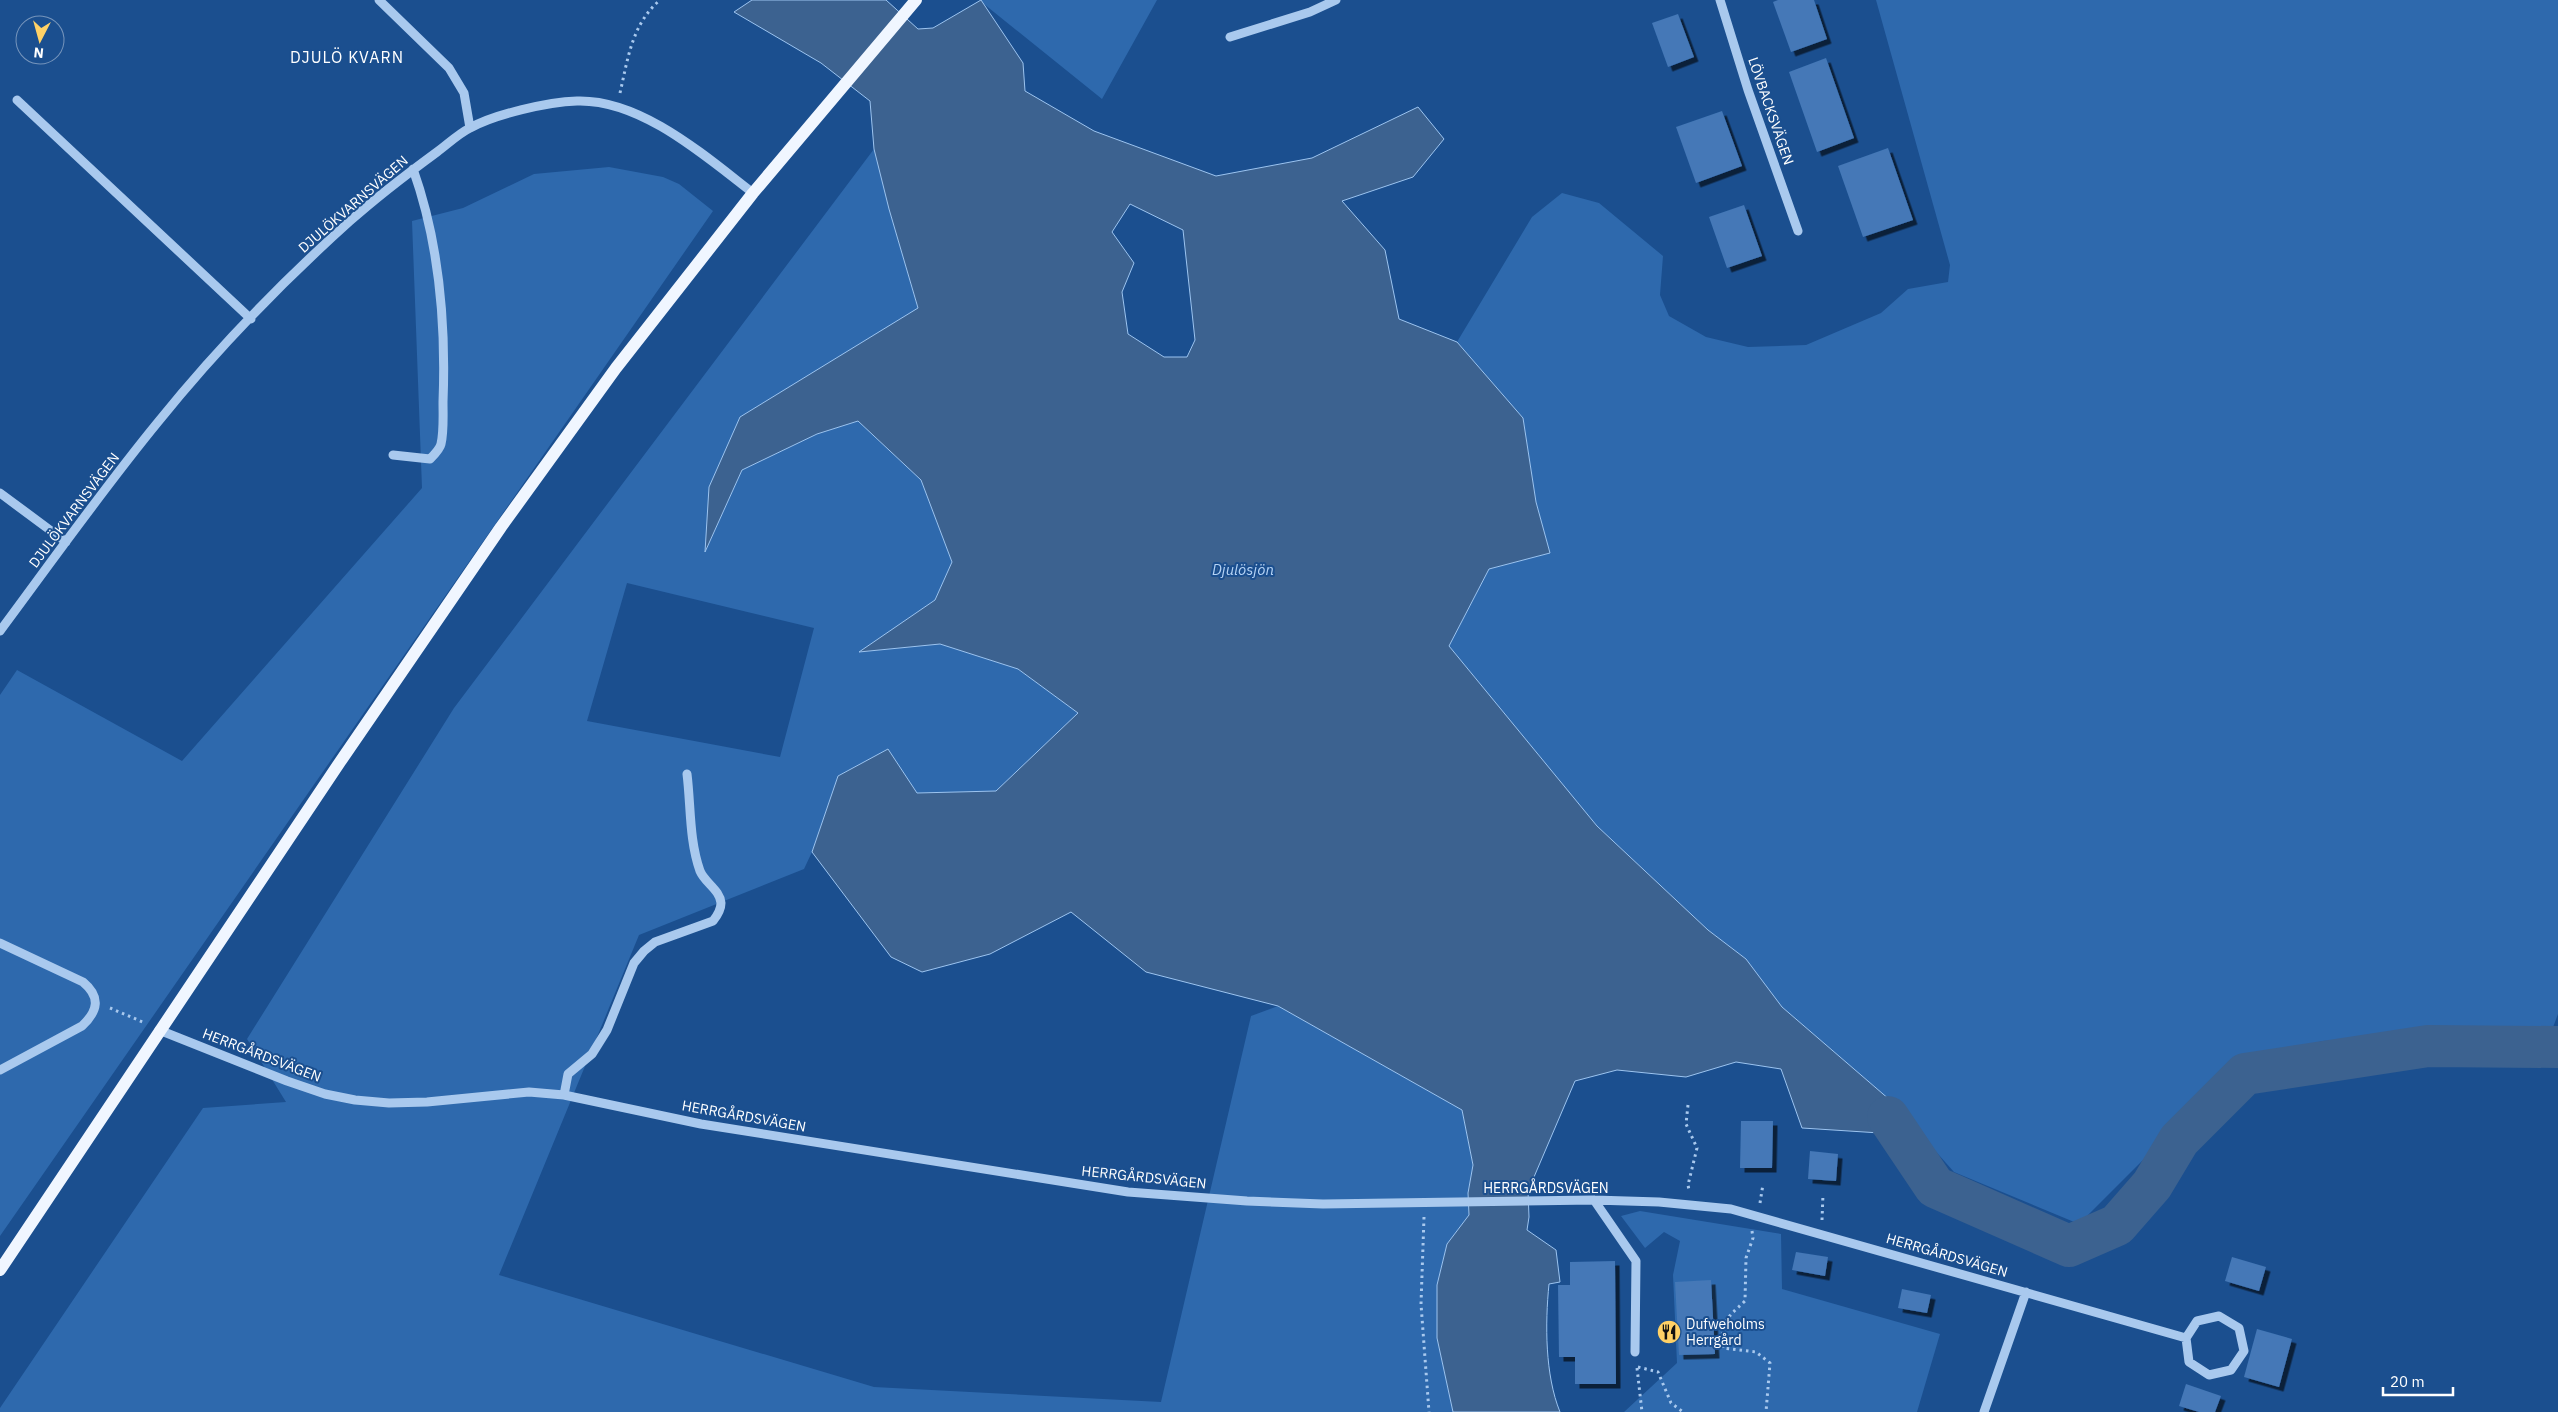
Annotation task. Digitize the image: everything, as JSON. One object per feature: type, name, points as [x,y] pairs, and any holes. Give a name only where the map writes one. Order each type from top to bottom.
[{"type":"main road","points":[[0,1270],[160,1030],[501,527],[616,368],[753,193],[916,0]]},
{"type":"street","points":[[380,0],[449,68],[464,94],[470,128]]},
{"type":"street","points":[[1230,37],[1310,12],[1336,0]]},
{"type":"street","name":"LÖVBACKSVÄGEN","points":[[1720,0],[1748,90],[1798,231]]},
{"type":"street","points":[[17,100],[251,319]]},
{"type":"street","name":"DJULÖKVARNSVÄGEN","points":[[0,631],[159,421],[251,319],[315,253],[387,189],[470,128],[526,109],[578,101],[617,108],[664,128],[708,158],[753,193]]},
{"type":"street","points":[[393,455],[430,459],[441,446],[444,379],[441,310],[434,251],[425,202],[413,170]]},
{"type":"street","points":[[0,493],[66,542]]},
{"type":"street","points":[[564,1095],[568,1074],[592,1054],[608,1030],[630,972],[644,951],[655,942],[713,921],[718,913],[721,904],[719,894],[704,878],[700,870],[690,826],[687,774]]},
{"type":"street","points":[[0,943],[75,977],[92,989],[95,997],[93,1016],[82,1026],[0,1070]]},
{"type":"street","name":"HERRGÅRDSVÄGEN","points":[[160,1030],[287,1081],[325,1094],[355,1100],[389,1103],[428,1102],[529,1092],[564,1095],[701,1124],[1128,1192],[1247,1201],[1424,1204],[1594,1200],[1731,1209],[2186,1338]]},
{"type":"street","points":[[1594,1200],[1636,1261],[1635,1352]]},
{"type":"street","points":[[1984,1412],[2026,1292]]},
{"type":"street","points":[[2219,1316],[2239,1328],[2244,1351],[2231,1370],[2209,1375],[2190,1362],[2186,1338],[2197,1321],[2219,1316]]},
{"type":"path","points":[[617,108],[638,26],[647,11],[660,0]]},
{"type":"path","points":[[95,997],[160,1030]]},
{"type":"path","points":[[1688,1105],[1686,1124],[1697,1148],[1688,1185],[1692,1206]]},
{"type":"path","points":[[1763,1184],[1760,1202],[1752,1214],[1753,1238],[1746,1258],[1745,1301],[1731,1314],[1722,1327],[1723,1348],[1756,1352],[1770,1363],[1766,1412]]},
{"type":"path","points":[[1820,1233],[1823,1194]]},
{"type":"path","points":[[1424,1204],[1421,1304],[1428,1412]]},
{"type":"path","points":[[1635,1352],[1642,1412]]},
{"type":"path","points":[[1637,1367],[1658,1372],[1671,1403],[1683,1412]]},
{"type":"shaded area","points":[[979,0],[1157,0],[1102,99]]},
{"type":"shaded area","points":[[1876,0],[2558,0],[2558,1014],[2552,1030],[2323,1041],[2243,1060],[2079,1224],[1954,1172],[1890,1100],[1782,1007],[1746,959],[1708,930],[1597,826],[1449,646],[1489,569],[1550,553],[1536,502],[1523,418],[1457,342],[1532,217],[1562,193],[1599,203],[1663,256],[1660,295],[1669,316],[1706,337],[1748,347],[1806,345],[1881,313],[1908,289],[1948,282],[1950,265]]},
{"type":"shaded area","points":[[874,149],[918,309],[740,417],[706,550],[742,470],[817,434],[858,421],[921,480],[952,562],[935,600],[860,652],[940,644],[1018,669],[1078,713],[996,791],[917,793],[888,749],[838,776],[812,852],[804,869],[639,935],[499,1275],[874,1387],[1161,1402],[1251,1016],[1278,1006],[1462,1110],[1473,1165],[1468,1193],[1469,1215],[1447,1244],[1437,1285],[1437,1338],[1453,1412],[0,1412],[0,1408],[203,1108],[286,1102],[247,1039],[454,708]],"holes":[[[627,583],[814,628],[780,757],[587,721]]]},
{"type":"shaded area","points":[[609,167],[663,177],[679,184],[713,211],[0,1236],[0,695],[17,670],[182,761],[422,488],[412,221],[463,208],[534,174]]},
{"type":"shaded area","points":[[1640,1211],[1781,1234],[1782,1289],[1940,1334],[1917,1412],[1624,1412],[1677,1363],[1673,1275],[1680,1241],[1664,1232],[1645,1248],[1621,1216]]},
{"type":"water","name":"Djulösjön","points":[[752,0],[886,0],[918,29],[933,28],[981,0],[1023,63],[1025,91],[1094,131],[1216,176],[1312,158],[1418,107],[1444,139],[1413,177],[1342,201],[1385,250],[1399,319],[1457,342],[1523,418],[1536,502],[1550,553],[1489,569],[1449,646],[1597,826],[1708,930],[1746,959],[1782,1007],[1890,1100],[1888,1117],[1880,1133],[1802,1128],[1781,1069],[1736,1062],[1686,1077],[1617,1070],[1575,1081],[1528,1191],[1529,1217],[1527,1230],[1556,1250],[1560,1282],[1549,1284],[1547,1349],[1551,1382],[1560,1412],[1453,1412],[1437,1338],[1437,1285],[1447,1244],[1469,1215],[1468,1193],[1473,1165],[1462,1110],[1278,1006],[1146,972],[1071,912],[990,954],[922,972],[891,957],[812,852],[838,776],[888,749],[917,793],[996,791],[1078,713],[1018,669],[940,644],[859,652],[935,600],[952,562],[921,480],[858,421],[817,434],[742,470],[705,552],[709,487],[740,417],[918,308],[889,209],[874,149],[870,101],[821,63],[734,12]],"holes":[[[1130,204],[1183,230],[1195,340],[1187,357],[1164,357],[1128,334],[1122,292],[1134,263],[1112,232]]]},
{"type":"building","points":[[1778,0],[1814,0],[1827,39],[1791,52],[1773,2]]},
{"type":"building","points":[[1678,14],[1694,57],[1668,67],[1652,23]]},
{"type":"building","points":[[1826,58],[1854,138],[1817,152],[1789,72]]},
{"type":"building","points":[[1722,111],[1742,166],[1696,183],[1676,127]]},
{"type":"building","points":[[1888,148],[1913,220],[1863,237],[1838,166]]},
{"type":"building","points":[[1744,205],[1762,256],[1727,268],[1709,217]]},
{"type":"building","points":[[1741,1121],[1773,1121],[1772,1168],[1740,1168]]},
{"type":"building","points":[[1810,1151],[1838,1154],[1836,1181],[1808,1179]]},
{"type":"building","points":[[1796,1252],[1828,1257],[1825,1276],[1792,1270]]},
{"type":"building","points":[[2232,1257],[2266,1267],[2259,1291],[2225,1281]]},
{"type":"building","points":[[1615,1261],[1616,1384],[1575,1384],[1575,1357],[1559,1357],[1558,1285],[1570,1285],[1570,1262]]},
{"type":"building","points":[[1711,1280],[1715,1354],[1679,1355],[1675,1282]]},
{"type":"building","points":[[1902,1289],[1931,1295],[1927,1313],[1898,1308]]},
{"type":"building","points":[[2257,1329],[2292,1339],[2279,1387],[2244,1377]]},
{"type":"building","points":[[2186,1384],[2221,1396],[2215,1412],[2199,1412],[2179,1406]]},
{"type":"waterway","points":[[1888,1117],[1935,1187],[2069,1246],[2117,1225],[2152,1185],[2179,1140],[2245,1074],[2428,1046],[2558,1047]]},
{"type":"place","name":"Dufweholms Herrgård","points":[[1669,1332]]},
{"type":"district","name":"DJULÖ KVARN","points":[[347,57]]}]
